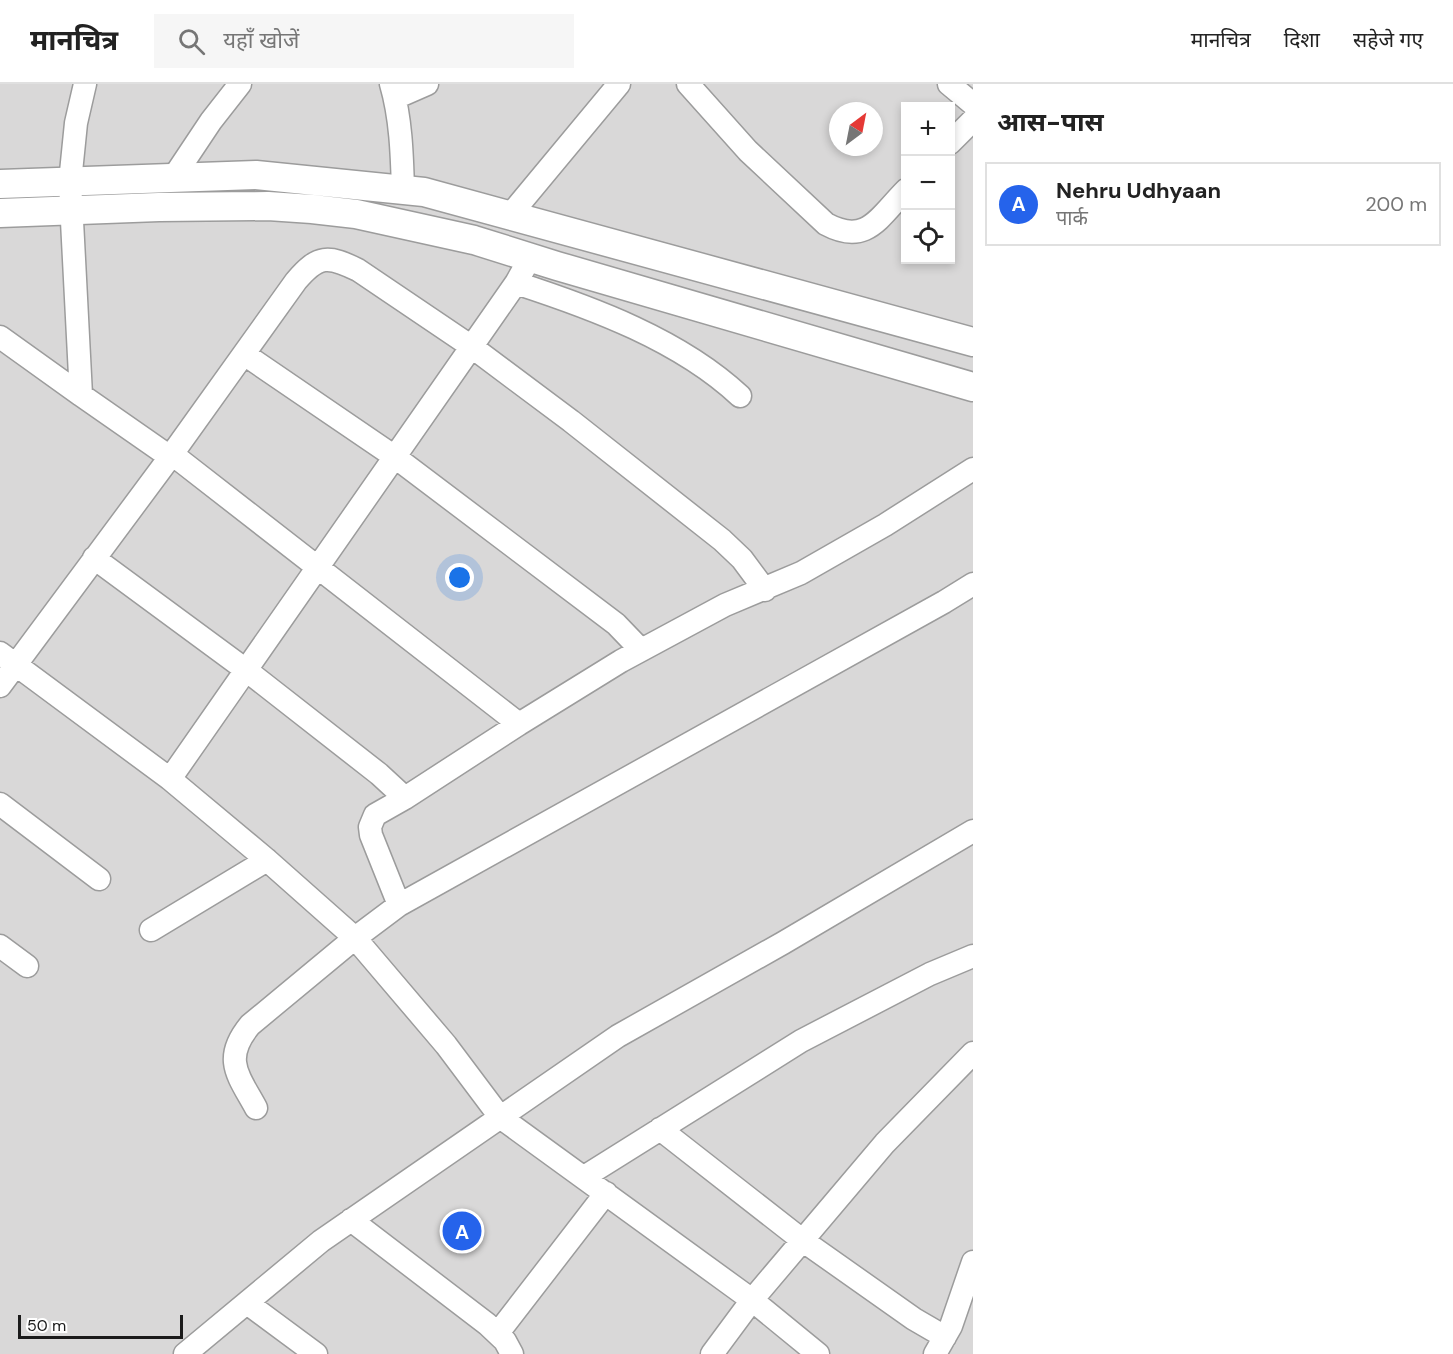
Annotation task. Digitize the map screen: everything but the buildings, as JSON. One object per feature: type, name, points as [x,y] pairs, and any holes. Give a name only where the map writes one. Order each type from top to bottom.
[{"type":"street","points":[[81,395],[70,182],[76,123],[85,84]]},
{"type":"street","points":[[173,178],[211,121],[240,84]]},
{"type":"street","points":[[403,190],[402,151],[393,91],[427,84]]},
{"type":"street","points":[[511,214],[620,84]]},
{"type":"street","points":[[688,84],[748,152],[826,224],[838,231],[851,233],[868,229],[901,195]]},
{"type":"street","points":[[949,84],[973,104]]},
{"type":"street","points":[[955,139],[973,120]]},
{"type":"street","points":[[0,184],[256,175],[424,192],[973,342]]},
{"type":"street","points":[[0,213],[257,206],[356,214],[484,243],[973,387]]},
{"type":"street","points":[[170,779],[472,347],[516,283],[530,258]]},
{"type":"street","points":[[0,686],[8,659],[94,558],[171,456],[302,274],[316,262],[327,259],[358,270],[472,347],[571,421],[722,540],[742,559],[765,590]]},
{"type":"street","points":[[516,283],[607,316],[661,342],[707,368],[740,396]]},
{"type":"street","points":[[0,337],[171,456],[519,724]]},
{"type":"street","points":[[244,354],[395,457],[616,624],[641,650]]},
{"type":"street","points":[[399,905],[374,845],[370,827],[375,815],[641,650],[725,605],[765,590],[821,562],[885,525],[973,469]]},
{"type":"street","points":[[94,558],[246,670],[379,774],[405,798]]},
{"type":"street","points":[[256,1108],[234,1068],[238,1041],[250,1025],[355,938],[399,905],[973,584]]},
{"type":"street","points":[[8,659],[170,779],[355,938],[446,1045],[500,1117],[752,1300],[818,1354]]},
{"type":"street","points":[[0,804],[99,879]]},
{"type":"street","points":[[185,1354],[321,1241],[618,1036],[773,949],[973,831]]},
{"type":"street","points":[[151,930],[267,860]]},
{"type":"street","points":[[0,946],[27,966]]},
{"type":"street","points":[[584,1177],[801,1041],[930,974],[973,956]]},
{"type":"street","points":[[712,1354],[752,1300],[885,1143],[973,1053]]},
{"type":"street","points":[[660,1129],[802,1240],[914,1319],[940,1346],[951,1326],[973,1262]]},
{"type":"street","points":[[498,1333],[606,1193]]},
{"type":"street","points":[[351,1220],[498,1333],[512,1354]]},
{"type":"street","points":[[247,1303],[316,1354]]},
{"type":"shaded area","points":[[0,84],[973,84],[973,1354],[0,1354]]},
{"type":"place","name":"Nehru Udhyaan","points":[[462,1231]]}]
